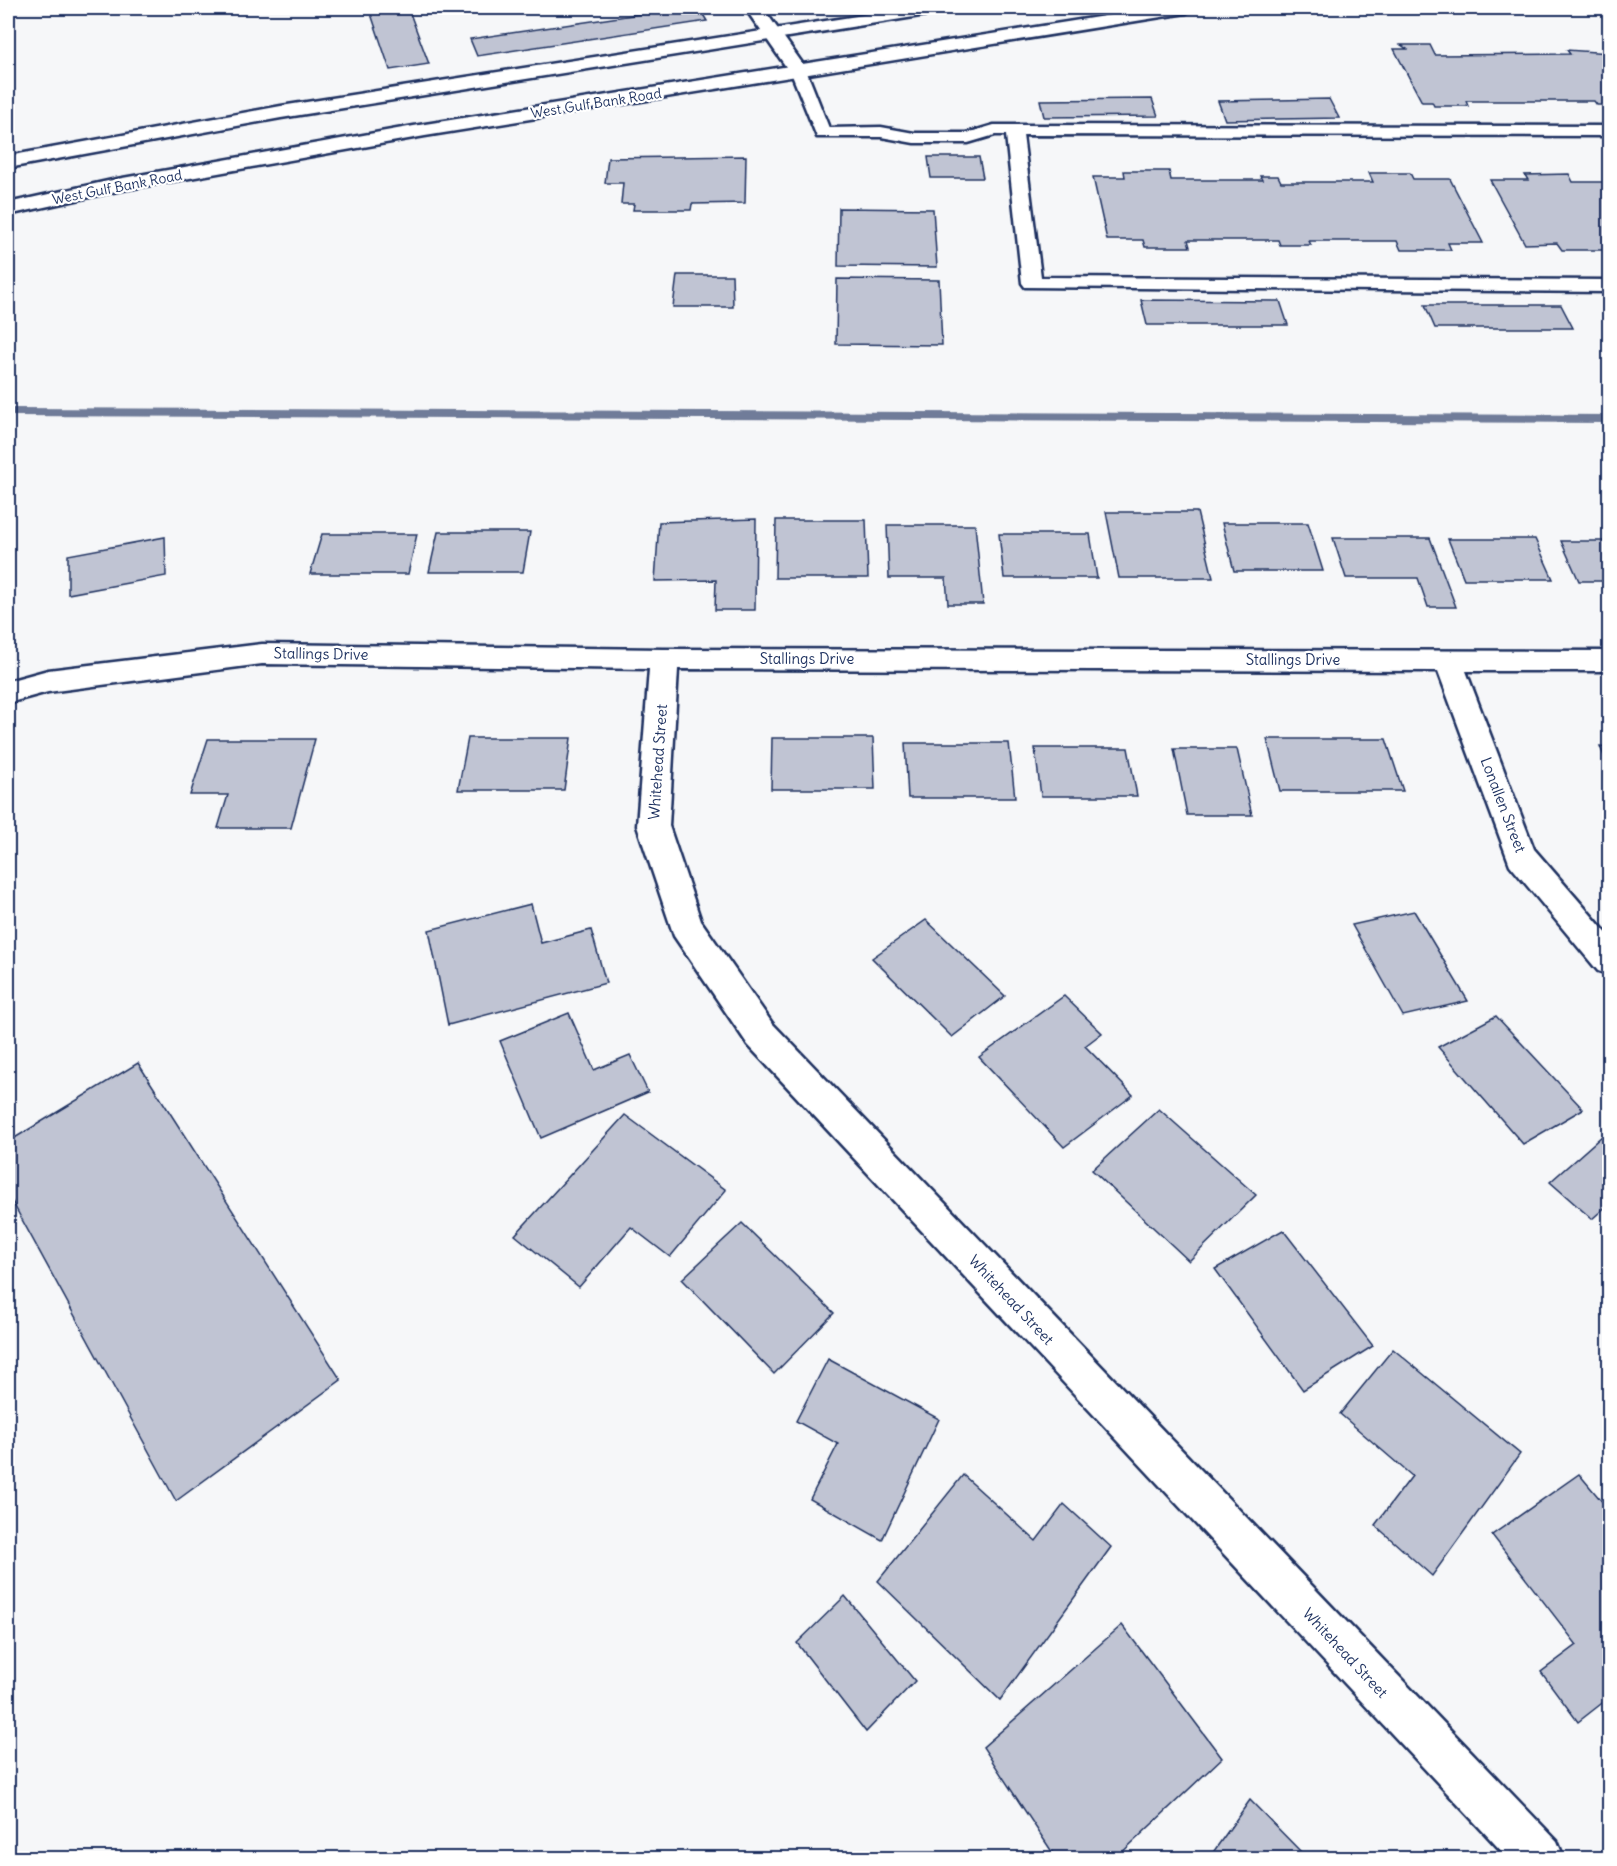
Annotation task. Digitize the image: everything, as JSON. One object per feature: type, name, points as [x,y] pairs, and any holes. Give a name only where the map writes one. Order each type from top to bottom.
[{"type":"street","points":[[754,8],[798,70]]},
{"type":"street","points":[[8,162],[281,112],[939,8]]},
{"type":"street","name":"West Gulf Bank Road","points":[[8,209],[117,185],[424,130],[1186,8]]},
{"type":"street","points":[[110,143],[117,185]]},
{"type":"street","name":"Stallings Drive","points":[[8,692],[48,681],[262,654],[664,659],[1610,661]]},
{"type":"street","name":"Whitehead Street","points":[[664,659],[653,826],[686,926],[760,1034],[1539,1858]]},
{"type":"street","name":"Lonallen Street","points":[[1448,660],[1521,856],[1610,961]]},
{"type":"lane","points":[[798,70],[823,133],[881,132],[914,138],[968,138],[994,130]]},
{"type":"lane","points":[[881,132],[912,118]]},
{"type":"lane","points":[[966,119],[994,130],[1014,131],[1610,131]]},
{"type":"lane","points":[[1014,131],[1032,283],[1610,286]]},
{"type":"building","points":[[369,8],[408,8],[429,64],[390,70]]},
{"type":"building","points":[[680,8],[699,8],[707,21],[477,56],[470,39]]},
{"type":"building","points":[[1401,45],[1430,45],[1435,55],[1570,54],[1567,50],[1610,53],[1610,105],[1597,105],[1594,101],[1466,101],[1468,106],[1434,106],[1432,102],[1422,102],[1394,49],[1407,49]]},
{"type":"building","points":[[1152,99],[1158,116],[1044,117],[1040,100]]},
{"type":"building","points":[[1329,99],[1339,118],[1225,120],[1218,101]]},
{"type":"building","points":[[746,156],[745,203],[692,204],[691,210],[633,210],[634,204],[621,204],[623,183],[605,183],[608,158]]},
{"type":"building","points":[[928,157],[979,157],[983,178],[931,178]]},
{"type":"building","points":[[1124,171],[1169,171],[1171,180],[1262,180],[1260,176],[1278,176],[1281,182],[1373,182],[1369,173],[1410,173],[1413,179],[1450,179],[1483,243],[1448,243],[1451,250],[1401,250],[1397,241],[1309,241],[1311,245],[1280,245],[1278,240],[1188,240],[1190,247],[1145,247],[1143,240],[1107,240],[1093,177],[1125,177]]},
{"type":"building","points":[[1569,174],[1573,182],[1610,182],[1610,243],[1607,243],[1610,250],[1562,250],[1557,243],[1525,244],[1490,180],[1528,180],[1525,175]]},
{"type":"building","points":[[839,208],[933,209],[937,267],[838,266]]},
{"type":"building","points":[[677,275],[732,275],[733,307],[673,307]]},
{"type":"building","points":[[837,279],[939,280],[942,345],[836,344]]},
{"type":"building","points":[[1141,300],[1280,301],[1288,325],[1147,325]]},
{"type":"building","points":[[1425,305],[1561,305],[1573,328],[1435,328]]},
{"type":"building","points":[[1106,512],[1197,512],[1213,578],[1119,578]]},
{"type":"building","points":[[756,519],[755,610],[715,610],[716,580],[655,581],[659,522]]},
{"type":"building","points":[[776,520],[866,520],[868,578],[775,578]]},
{"type":"building","points":[[1222,523],[1308,523],[1323,571],[1234,571]]},
{"type":"building","points":[[887,525],[975,525],[983,604],[948,604],[946,578],[889,578]]},
{"type":"building","points":[[438,532],[530,532],[523,572],[429,572]]},
{"type":"building","points":[[322,534],[417,534],[408,574],[310,574]]},
{"type":"building","points":[[999,534],[1090,534],[1097,578],[1004,578]]},
{"type":"building","points":[[165,537],[166,576],[68,594],[68,555]]},
{"type":"building","points":[[1333,538],[1430,538],[1456,607],[1428,607],[1418,578],[1346,578]]},
{"type":"building","points":[[1448,539],[1535,539],[1553,579],[1464,579]]},
{"type":"building","points":[[1561,541],[1610,541],[1610,581],[1579,581]]},
{"type":"building","points":[[468,738],[571,738],[564,790],[458,790]]},
{"type":"building","points":[[772,738],[873,738],[875,789],[771,789]]},
{"type":"building","points":[[208,739],[315,739],[291,828],[218,828],[228,795],[190,795]]},
{"type":"building","points":[[1267,739],[1386,739],[1403,791],[1280,791]]},
{"type":"building","points":[[905,743],[1009,743],[1015,798],[908,798]]},
{"type":"building","points":[[1600,746],[1610,747],[1610,771]]},
{"type":"building","points":[[1035,748],[1128,748],[1137,796],[1041,796]]},
{"type":"building","points":[[1174,749],[1237,749],[1252,815],[1187,815]]},
{"type":"building","points":[[531,904],[541,943],[591,930],[606,983],[448,1025],[429,930]]},
{"type":"building","points":[[1414,911],[1468,1001],[1403,1016],[1352,925]]},
{"type":"building","points":[[926,920],[1005,996],[952,1037],[872,958]]},
{"type":"building","points":[[1064,996],[1102,1033],[1085,1046],[1133,1095],[1064,1147],[979,1057]]},
{"type":"building","points":[[569,1013],[594,1070],[630,1055],[648,1092],[541,1138],[500,1041]]},
{"type":"building","points":[[1496,1016],[1583,1109],[1523,1144],[1438,1047]]},
{"type":"building","points":[[138,1063],[341,1380],[176,1501],[8,1194],[8,1142]]},
{"type":"building","points":[[1159,1109],[1256,1195],[1189,1261],[1092,1170]]},
{"type":"building","points":[[625,1115],[726,1190],[670,1257],[631,1227],[579,1287],[515,1235]]},
{"type":"building","points":[[1610,1129],[1610,1203],[1592,1219],[1550,1182]]},
{"type":"building","points":[[742,1223],[834,1313],[774,1374],[682,1279]]},
{"type":"building","points":[[1283,1230],[1373,1346],[1303,1390],[1215,1269]]},
{"type":"building","points":[[1393,1349],[1520,1454],[1432,1576],[1375,1525],[1412,1476],[1340,1414]]},
{"type":"building","points":[[828,1359],[939,1419],[882,1540],[810,1499],[838,1444],[796,1421]]},
{"type":"building","points":[[1579,1474],[1610,1511],[1610,1697],[1578,1722],[1541,1672],[1577,1645],[1492,1535]]},
{"type":"building","points":[[963,1475],[1036,1541],[1064,1504],[1111,1547],[1000,1700],[878,1581]]},
{"type":"building","points":[[845,1596],[915,1681],[866,1732],[797,1643]]},
{"type":"building","points":[[1122,1625],[1222,1758],[1116,1858],[1056,1858],[983,1747]]},
{"type":"building","points":[[1250,1800],[1307,1858],[1209,1858]]},
{"type":"waterway","points":[[8,412],[1610,419]]}]
